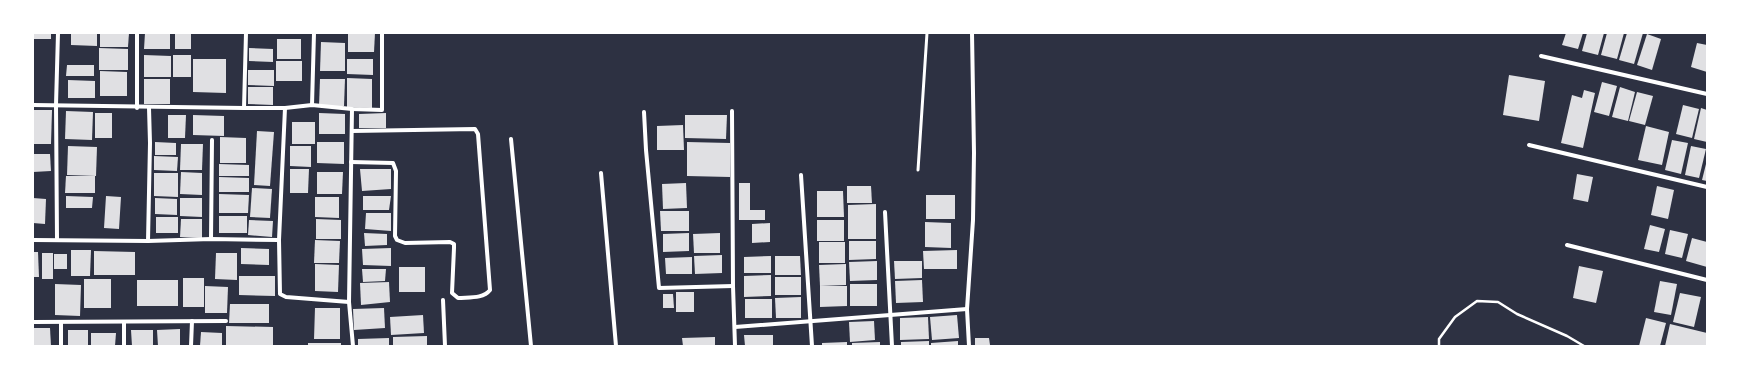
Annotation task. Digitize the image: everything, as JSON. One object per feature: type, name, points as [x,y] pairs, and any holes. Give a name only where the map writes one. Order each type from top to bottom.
[{"type":"street","points":[[57,239],[56,105],[58,33]]},
{"type":"street","points":[[137,33],[137,108]]},
{"type":"street","points":[[244,108],[246,33]]},
{"type":"street","points":[[312,105],[314,33]]},
{"type":"street","points":[[33,106],[285,108],[312,105],[382,110],[382,33]]},
{"type":"street","points":[[969,346],[967,309],[973,220],[974,153],[972,33]]},
{"type":"street","points":[[1541,56],[1707,94]]},
{"type":"street","points":[[148,241],[150,143],[149,108]]},
{"type":"street","points":[[285,108],[279,240],[280,294],[286,297],[349,302]]},
{"type":"street","points":[[352,109],[349,302],[353,346]]},
{"type":"street","points":[[732,111],[733,286],[736,346]]},
{"type":"street","points":[[644,112],[646,150],[659,288],[733,286]]},
{"type":"street","points":[[351,162],[392,163],[396,171],[395,236],[397,240],[405,243],[450,242],[454,244],[452,293],[458,298],[483,296],[487,294],[490,290],[478,134],[475,129],[352,131]]},
{"type":"street","points":[[511,139],[531,346]]},
{"type":"street","points":[[211,239],[212,140]]},
{"type":"street","points":[[1529,145],[1707,187]]},
{"type":"street","points":[[601,173],[616,346]]},
{"type":"street","points":[[801,175],[812,346]]},
{"type":"street","points":[[886,212],[892,346]]},
{"type":"street","points":[[33,240],[279,240]]},
{"type":"street","points":[[1567,245],[1707,280]]},
{"type":"street","points":[[443,300],[446,346]]},
{"type":"street","points":[[735,327],[967,309]]},
{"type":"street","points":[[191,346],[192,321]]},
{"type":"street","points":[[33,322],[226,321]]},
{"type":"street","points":[[61,322],[61,346]]},
{"type":"street","points":[[124,322],[124,346]]},
{"type":"lane","points":[[918,170],[927,33]]},
{"type":"path","points":[[1439,346],[1439,339],[1455,317],[1477,301],[1498,302],[1518,314],[1567,336],[1584,346]]},
{"type":"building","points":[[33,33],[51,33],[51,39],[33,39]]},
{"type":"building","points":[[71,33],[97,33],[97,46],[71,45]]},
{"type":"building","points":[[100,33],[129,33],[128,47],[100,47]]},
{"type":"building","points":[[145,33],[170,33],[170,49],[144,49]]},
{"type":"building","points":[[175,33],[191,33],[191,49],[175,49]]},
{"type":"building","points":[[348,33],[375,33],[374,52],[348,52]]},
{"type":"building","points":[[1566,33],[1583,33],[1578,49],[1562,45]]},
{"type":"building","points":[[1587,33],[1604,33],[1598,55],[1582,51]]},
{"type":"building","points":[[1607,33],[1624,33],[1617,59],[1601,55]]},
{"type":"building","points":[[1627,33],[1643,33],[1634,64],[1619,60]]},
{"type":"building","points":[[1647,34],[1661,39],[1652,70],[1637,65]]},
{"type":"building","points":[[277,39],[301,39],[301,59],[277,59]]},
{"type":"building","points":[[321,42],[345,43],[345,71],[320,71]]},
{"type":"building","points":[[1697,43],[1707,45],[1707,72],[1691,67]]},
{"type":"building","points":[[99,48],[128,49],[128,70],[99,70]]},
{"type":"building","points":[[249,48],[273,49],[273,62],[249,61]]},
{"type":"building","points":[[144,55],[171,56],[171,77],[144,77]]},
{"type":"building","points":[[173,55],[191,55],[191,77],[173,77]]},
{"type":"building","points":[[193,59],[226,59],[226,93],[193,92]]},
{"type":"building","points":[[347,59],[373,59],[373,75],[347,74]]},
{"type":"building","points":[[276,61],[302,61],[302,81],[276,81]]},
{"type":"building","points":[[67,65],[94,65],[94,76],[66,76]]},
{"type":"building","points":[[248,70],[274,70],[274,86],[248,85]]},
{"type":"building","points":[[100,71],[127,72],[127,96],[100,96]]},
{"type":"building","points":[[1509,75],[1545,81],[1539,121],[1503,115]]},
{"type":"building","points":[[347,78],[372,79],[372,108],[347,107]]},
{"type":"building","points":[[144,79],[170,79],[170,104],[144,104]]},
{"type":"building","points":[[320,79],[345,79],[344,106],[319,106]]},
{"type":"building","points":[[68,80],[95,81],[95,98],[68,98]]},
{"type":"building","points":[[1602,82],[1617,86],[1609,116],[1594,112]]},
{"type":"building","points":[[248,87],[273,87],[273,105],[248,104]]},
{"type":"building","points":[[1620,87],[1635,92],[1628,121],[1612,117]]},
{"type":"building","points":[[1584,90],[1595,93],[1583,148],[1561,143],[1572,95],[1582,98]]},
{"type":"building","points":[[1637,92],[1653,96],[1645,125],[1629,121]]},
{"type":"building","points":[[1683,105],[1699,109],[1692,138],[1676,134]]},
{"type":"building","points":[[1701,108],[1707,110],[1707,142],[1694,139]]},
{"type":"building","points":[[33,110],[52,110],[51,144],[33,144]]},
{"type":"building","points":[[66,111],[93,112],[92,140],[65,139]]},
{"type":"building","points":[[95,113],[112,113],[112,138],[95,138]]},
{"type":"building","points":[[319,113],[345,114],[345,134],[319,134]]},
{"type":"building","points":[[386,113],[386,128],[359,128],[359,114]]},
{"type":"building","points":[[168,115],[186,115],[185,138],[168,138]]},
{"type":"building","points":[[193,115],[224,116],[224,136],[193,135]]},
{"type":"building","points":[[685,115],[727,115],[726,139],[685,138]]},
{"type":"building","points":[[292,122],[315,122],[315,144],[292,144]]},
{"type":"building","points":[[683,125],[684,150],[657,150],[657,126]]},
{"type":"building","points":[[1646,126],[1669,132],[1662,165],[1638,160]]},
{"type":"building","points":[[257,131],[274,132],[270,186],[254,185]]},
{"type":"building","points":[[220,137],[246,138],[246,163],[220,163]]},
{"type":"building","points":[[1672,140],[1688,143],[1681,174],[1665,170]]},
{"type":"building","points":[[155,142],[176,143],[176,155],[155,155]]},
{"type":"building","points":[[317,142],[344,142],[344,164],[317,163]]},
{"type":"building","points":[[687,142],[730,143],[730,177],[687,176]]},
{"type":"building","points":[[181,144],[203,144],[202,170],[180,170]]},
{"type":"building","points":[[68,146],[97,147],[96,176],[67,175]]},
{"type":"building","points":[[290,146],[311,146],[311,167],[290,166]]},
{"type":"building","points":[[1691,146],[1706,149],[1699,178],[1685,175]]},
{"type":"building","points":[[33,154],[50,154],[51,171],[33,172]]},
{"type":"building","points":[[154,156],[178,157],[177,171],[154,170]]},
{"type":"building","points":[[1707,160],[1707,181],[1702,180]]},
{"type":"building","points":[[219,164],[249,165],[249,176],[219,176]]},
{"type":"building","points":[[290,169],[309,169],[308,193],[290,193]]},
{"type":"building","points":[[360,169],[391,169],[391,189],[362,191]]},
{"type":"building","points":[[181,172],[202,173],[202,195],[180,194]]},
{"type":"building","points":[[317,172],[343,172],[342,194],[317,194]]},
{"type":"building","points":[[154,173],[178,173],[178,197],[154,196]]},
{"type":"building","points":[[1577,174],[1593,177],[1588,202],[1573,199]]},
{"type":"building","points":[[66,176],[95,176],[95,193],[65,193]]},
{"type":"building","points":[[219,177],[249,178],[249,192],[219,192]]},
{"type":"building","points":[[686,183],[687,208],[663,209],[662,184]]},
{"type":"building","points":[[739,183],[750,183],[750,210],[765,210],[765,220],[739,220]]},
{"type":"building","points":[[847,186],[871,186],[872,203],[847,203]]},
{"type":"building","points":[[1657,186],[1674,190],[1668,219],[1651,215]]},
{"type":"building","points":[[252,188],[272,189],[270,218],[250,217]]},
{"type":"building","points":[[817,191],[843,191],[844,217],[817,217]]},
{"type":"building","points":[[219,194],[249,195],[248,213],[219,213]]},
{"type":"building","points":[[926,195],[955,195],[955,219],[926,219]]},
{"type":"building","points":[[66,196],[93,197],[92,208],[66,208]]},
{"type":"building","points":[[106,196],[121,197],[119,229],[104,228]]},
{"type":"building","points":[[363,196],[391,196],[389,210],[363,210]]},
{"type":"building","points":[[315,197],[339,197],[339,218],[315,217]]},
{"type":"building","points":[[33,198],[46,199],[45,224],[33,223]]},
{"type":"building","points":[[155,198],[177,199],[177,215],[155,214]]},
{"type":"building","points":[[180,198],[202,198],[202,217],[180,216]]},
{"type":"building","points":[[876,204],[876,239],[848,239],[848,205]]},
{"type":"building","points":[[660,211],[689,211],[689,231],[661,231]]},
{"type":"building","points":[[366,213],[391,213],[391,231],[365,229]]},
{"type":"building","points":[[219,216],[247,216],[247,233],[219,233]]},
{"type":"building","points":[[156,217],[178,217],[178,233],[156,233]]},
{"type":"building","points":[[181,219],[202,219],[202,238],[180,237]]},
{"type":"building","points":[[316,219],[341,220],[341,239],[316,239]]},
{"type":"building","points":[[249,220],[273,221],[272,237],[248,235]]},
{"type":"building","points":[[817,220],[844,220],[844,241],[817,241]]},
{"type":"building","points":[[925,222],[951,223],[951,248],[925,247]]},
{"type":"building","points":[[770,223],[770,242],[752,243],[752,224]]},
{"type":"building","points":[[1650,225],[1665,229],[1659,252],[1644,249]]},
{"type":"building","points":[[1670,230],[1688,234],[1682,258],[1665,254]]},
{"type":"building","points":[[364,233],[387,234],[387,245],[365,246]]},
{"type":"building","points":[[689,233],[689,251],[663,252],[663,234]]},
{"type":"building","points":[[720,233],[720,253],[694,253],[693,234]]},
{"type":"building","points":[[1692,238],[1707,242],[1707,267],[1686,261]]},
{"type":"building","points":[[315,240],[340,241],[339,263],[314,263]]},
{"type":"building","points":[[849,241],[876,241],[876,259],[849,260]]},
{"type":"building","points":[[819,242],[845,242],[845,263],[819,263]]},
{"type":"building","points":[[241,248],[269,249],[269,265],[241,264]]},
{"type":"building","points":[[391,248],[391,266],[363,265],[362,249]]},
{"type":"building","points":[[71,250],[91,250],[90,276],[71,276]]},
{"type":"building","points":[[957,250],[957,269],[924,269],[923,251]]},
{"type":"building","points":[[94,251],[135,252],[135,275],[94,275]]},
{"type":"building","points":[[33,252],[38,252],[39,277],[33,277]]},
{"type":"building","points":[[42,253],[53,253],[53,279],[42,279]]},
{"type":"building","points":[[216,253],[237,253],[237,280],[215,279]]},
{"type":"building","points":[[54,254],[67,254],[67,269],[54,269]]},
{"type":"building","points":[[722,255],[722,273],[695,274],[694,256]]},
{"type":"building","points":[[771,256],[771,273],[744,273],[744,257]]},
{"type":"building","points":[[775,256],[800,256],[801,275],[775,275]]},
{"type":"building","points":[[692,257],[692,274],[666,274],[665,258]]},
{"type":"building","points":[[877,261],[877,280],[850,281],[849,262]]},
{"type":"building","points":[[894,261],[922,261],[922,278],[895,279]]},
{"type":"building","points":[[315,264],[339,265],[338,292],[315,291]]},
{"type":"building","points":[[846,264],[846,285],[820,286],[819,265]]},
{"type":"building","points":[[1579,266],[1603,271],[1596,303],[1573,298]]},
{"type":"building","points":[[399,267],[425,267],[425,292],[399,292]]},
{"type":"building","points":[[362,269],[386,269],[385,281],[363,282]]},
{"type":"building","points":[[771,275],[771,296],[744,297],[744,276]]},
{"type":"building","points":[[239,276],[275,276],[275,296],[239,295]]},
{"type":"building","points":[[775,277],[801,277],[801,295],[775,295]]},
{"type":"building","points":[[183,278],[204,278],[204,307],[183,307]]},
{"type":"building","points":[[84,279],[111,279],[111,308],[84,308]]},
{"type":"building","points":[[137,280],[178,280],[178,306],[137,306]]},
{"type":"building","points":[[922,280],[923,302],[896,303],[895,281]]},
{"type":"building","points":[[1660,281],[1677,284],[1671,315],[1654,312]]},
{"type":"building","points":[[389,282],[390,302],[361,305],[360,283]]},
{"type":"building","points":[[55,284],[81,285],[80,316],[55,315]]},
{"type":"building","points":[[850,284],[877,284],[877,306],[850,306]]},
{"type":"building","points":[[205,286],[228,287],[227,313],[205,313]]},
{"type":"building","points":[[820,286],[847,286],[847,306],[820,307]]},
{"type":"building","points":[[676,292],[694,292],[694,312],[676,312]]},
{"type":"building","points":[[1680,293],[1701,297],[1694,327],[1673,322]]},
{"type":"building","points":[[663,294],[673,294],[674,308],[663,308]]},
{"type":"building","points":[[801,297],[801,318],[776,318],[775,298]]},
{"type":"building","points":[[745,299],[772,299],[772,318],[745,318]]},
{"type":"building","points":[[230,304],[269,304],[269,323],[229,323]]},
{"type":"building","points":[[315,308],[340,308],[340,339],[314,339]]},
{"type":"building","points":[[384,308],[385,328],[354,330],[353,309]]},
{"type":"building","points":[[423,315],[424,333],[391,335],[390,317]]},
{"type":"building","points":[[957,315],[959,338],[932,340],[930,317]]},
{"type":"building","points":[[928,317],[929,339],[900,340],[900,318]]},
{"type":"building","points":[[1646,318],[1666,323],[1660,346],[1639,346]]},
{"type":"building","points":[[874,321],[875,340],[850,342],[849,322]]},
{"type":"building","points":[[1670,324],[1707,333],[1707,346],[1665,346]]},
{"type":"building","points":[[226,326],[273,327],[273,346],[226,346]]},
{"type":"building","points":[[33,328],[50,328],[51,346],[33,346]]},
{"type":"building","points":[[180,329],[180,346],[158,346],[157,330]]},
{"type":"building","points":[[68,330],[88,330],[88,346],[68,346]]},
{"type":"building","points":[[131,330],[153,330],[153,346],[132,346]]},
{"type":"building","points":[[201,332],[222,333],[222,346],[200,346]]},
{"type":"building","points":[[91,333],[116,333],[115,346],[91,346]]},
{"type":"building","points":[[744,335],[773,335],[773,346],[745,346]]},
{"type":"building","points":[[427,336],[427,346],[393,346],[393,337]]},
{"type":"building","points":[[715,337],[715,346],[683,346],[682,338]]},
{"type":"building","points":[[389,338],[389,346],[358,346],[358,339]]},
{"type":"building","points":[[975,338],[989,338],[990,345],[975,346]]},
{"type":"building","points":[[929,341],[929,346],[901,346],[901,342]]},
{"type":"building","points":[[958,341],[958,346],[931,346],[931,343]]},
{"type":"building","points":[[847,342],[847,346],[822,346],[822,343]]},
{"type":"building","points":[[880,342],[880,346],[852,346],[852,343]]},
{"type":"building","points":[[308,343],[341,343],[341,346],[308,346]]}]
